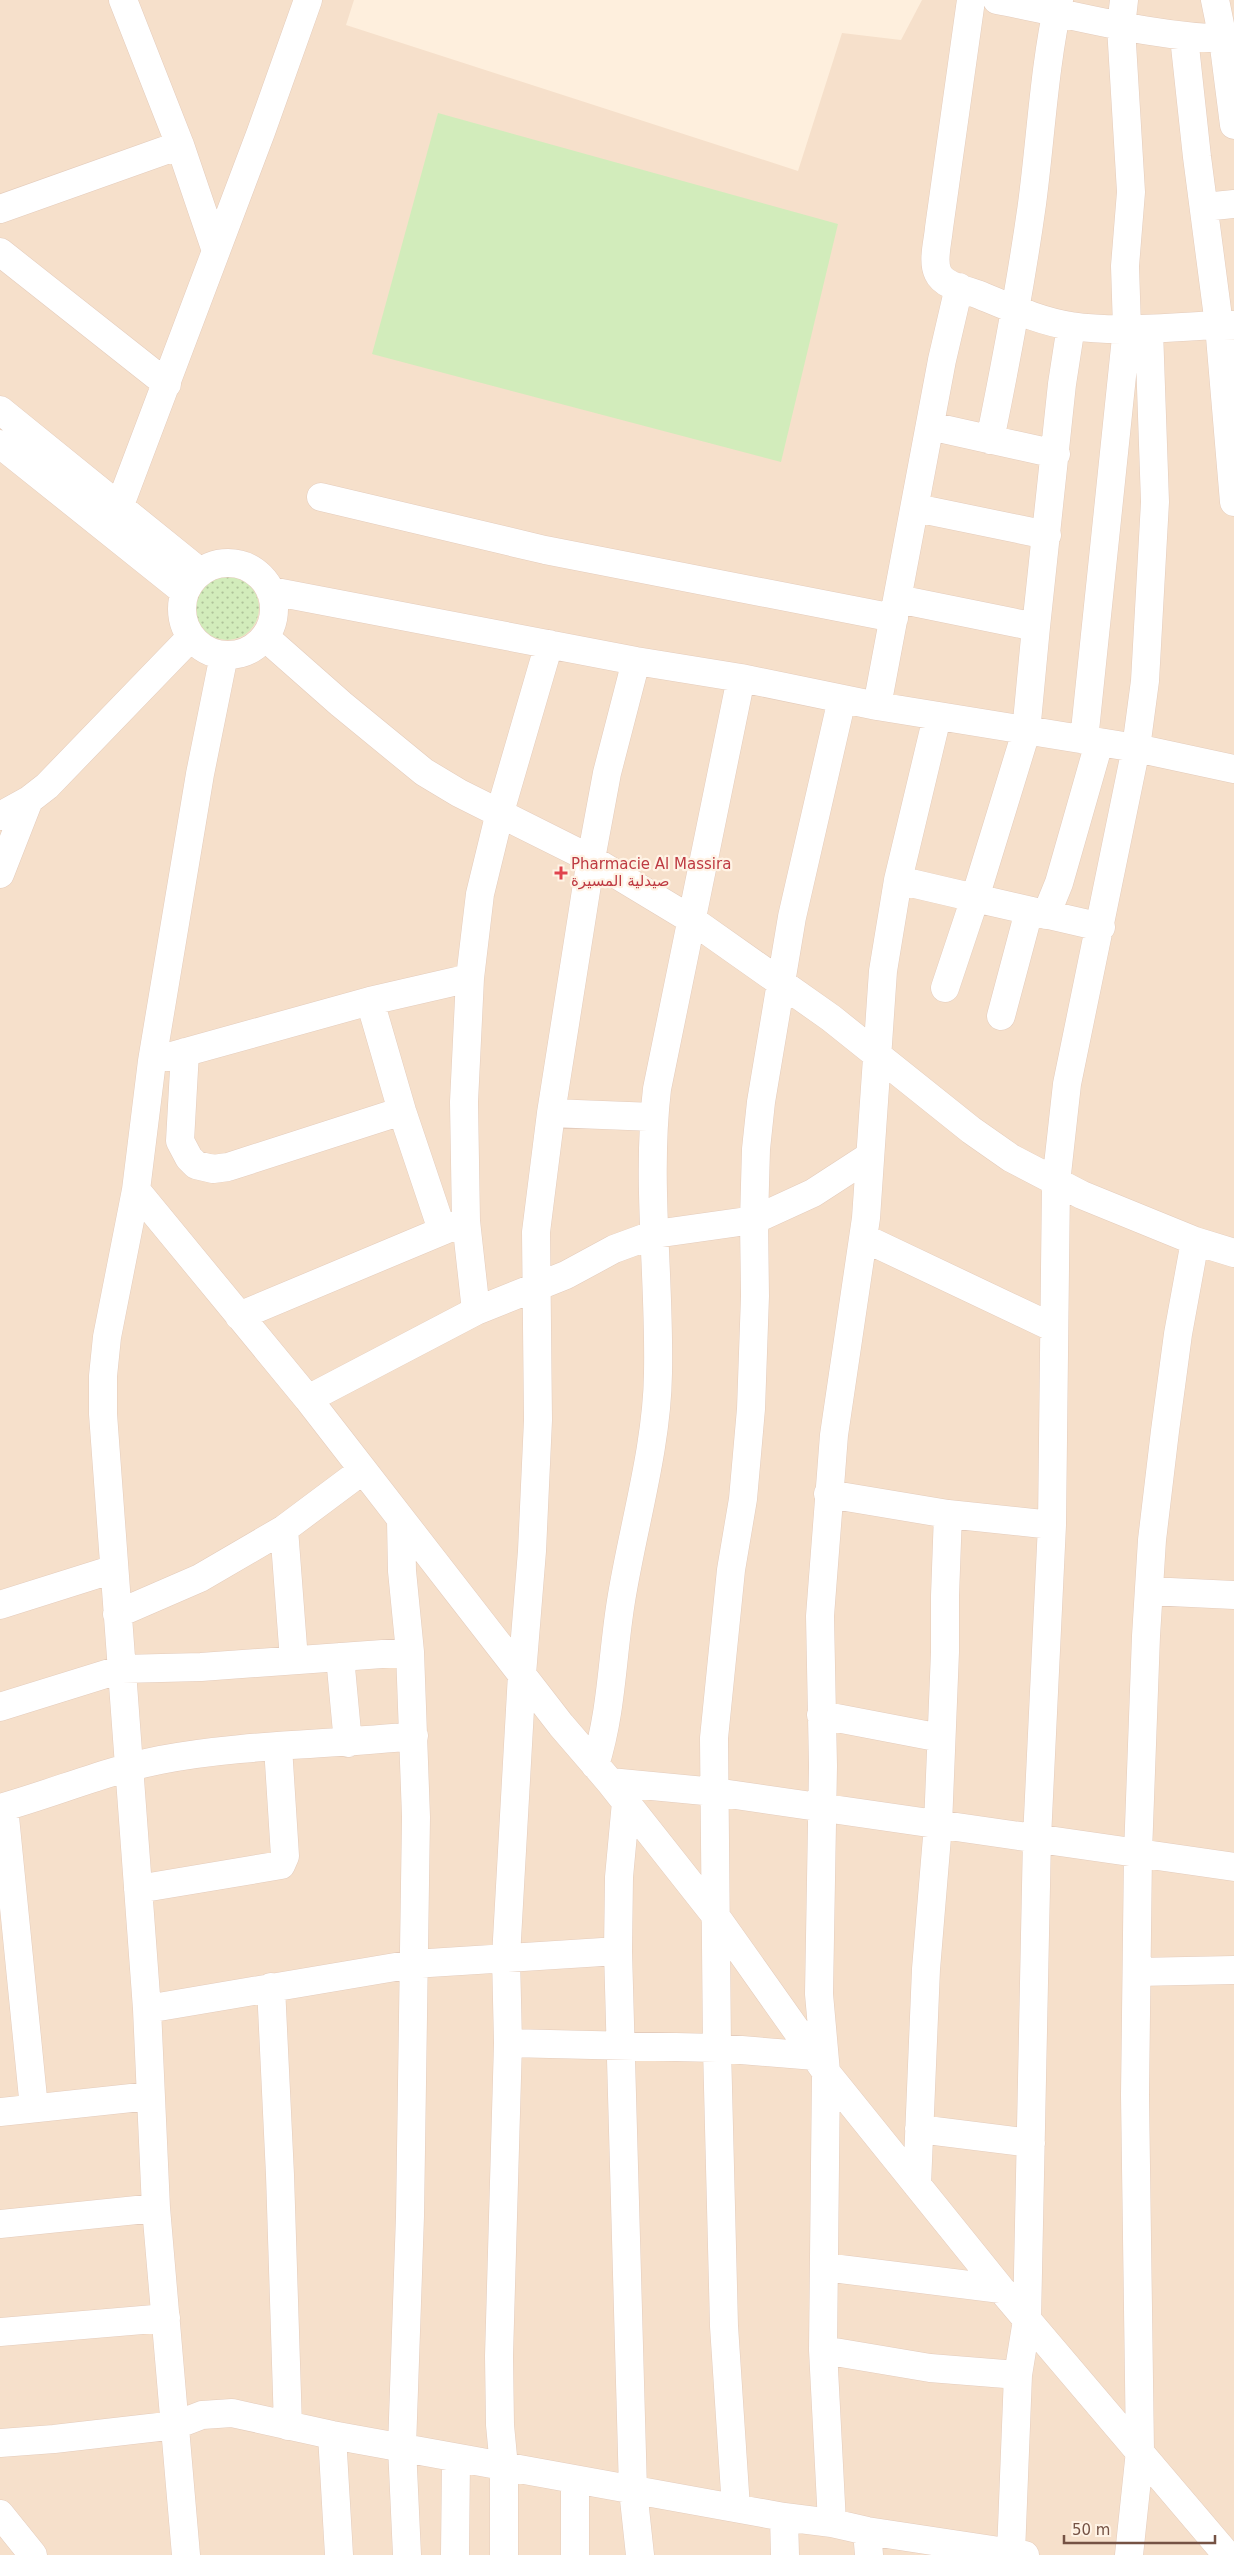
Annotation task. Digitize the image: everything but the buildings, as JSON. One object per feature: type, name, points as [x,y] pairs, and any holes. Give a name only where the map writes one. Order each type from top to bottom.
[{"type":"street","points":[[123,0],[180,145],[216,251]]},
{"type":"street","points":[[120,505],[308,0]]},
{"type":"street","points":[[970,0],[936,264],[938,274],[945,281],[1017,310],[1071,326],[1138,329],[1226,325]]},
{"type":"street","points":[[997,0],[1058,6],[1121,27],[1184,37],[1228,39]]},
{"type":"street","points":[[0,2443],[54,2439],[176,2425],[216,2412],[456,2459],[784,2518],[832,2523],[868,2543],[1018,2554],[1018,2375],[1027,2320],[1037,1838],[1052,1525],[1056,1183],[1067,1084],[1101,927],[1136,748],[1145,681],[1155,502],[1138,329],[1125,266],[1131,192],[1121,27],[1124,0]]},
{"type":"street","points":[[1215,0],[1228,39],[1234,125]]},
{"type":"street","points":[[990,440],[1017,310],[1039,149],[1044,78],[1058,6]]},
{"type":"street","points":[[1184,37],[1204,207],[1226,325],[1234,502]]},
{"type":"street","points":[[0,209],[180,145]]},
{"type":"street","points":[[1204,207],[1234,204]]},
{"type":"street","points":[[0,252],[166,384]]},
{"type":"street","points":[[877,706],[930,426],[959,287]]},
{"type":"street","points":[[945,988],[1026,732],[1062,384],[1071,326]]},
{"type":"street","points":[[1001,1016],[1037,913],[1062,874],[1092,742],[1138,329]]},
{"type":"street","points":[[0,410],[120,505],[192,582]]},
{"type":"street","points":[[930,426],[1056,454]]},
{"type":"street","points":[[0,444],[192,582]]},
{"type":"street","points":[[321,497],[545,550],[896,608],[1036,627]]},
{"type":"street","points":[[916,508],[1047,535]]},
{"type":"street","points":[[226,562],[240,564],[253,570],[264,579],[271,591],[274,605],[273,622],[265,637],[255,647],[242,653],[224,655],[202,647],[192,637],[184,623],[182,607],[192,582],[212,565],[226,562]]},
{"type":"street","points":[[271,591],[636,661],[742,678],[877,706],[1026,732],[1136,748],[1234,768]]},
{"type":"street","points":[[0,816],[29,800],[67,766],[192,637]]},
{"type":"street","points":[[265,637],[341,704],[424,772],[460,793],[590,859],[692,920],[780,980],[876,1053],[972,1130],[1011,1158],[1056,1183],[1195,1242],[1234,1254]]},
{"type":"street","points":[[454,1225],[464,1102],[470,978],[480,894],[500,812],[549,644]]},
{"type":"street","points":[[186,2555],[156,2208],[147,2010],[103,1414],[103,1376],[107,1337],[136,1190],[152,1061],[200,774],[224,655]]},
{"type":"street","points":[[504,2555],[504,2467],[500,2424],[499,2356],[508,2043],[506,1957],[522,1674],[532,1551],[538,1420],[536,1232],[551,1113],[590,859],[607,773],[636,661]]},
{"type":"street","points":[[640,2555],[633,2490],[618,1951],[619,1878],[606,1718],[621,1602],[654,1416],[658,1375],[658,1285],[654,1234],[654,1117],[662,1056],[742,678]]},
{"type":"street","points":[[736,2508],[724,2326],[717,2048],[714,1738],[718,1682],[731,1570],[743,1499],[752,1410],[755,1296],[754,1220],[757,1140],[780,980],[805,855],[842,699]]},
{"type":"street","points":[[832,2523],[823,2350],[824,2267],[819,1994],[822,1808],[820,1616],[834,1435],[864,1238],[883,971],[898,880],[938,717]]},
{"type":"street","points":[[0,874],[29,800]]},
{"type":"street","points":[[898,880],[1101,927]]},
{"type":"street","points":[[152,1061],[370,1001],[470,978]]},
{"type":"street","points":[[370,1001],[402,1111],[454,1225],[476,1312]]},
{"type":"street","points":[[185,1052],[180,1141],[189,1158],[203,1168],[228,1167],[402,1111]]},
{"type":"street","points":[[551,1113],[654,1117]]},
{"type":"street","points":[[308,1399],[476,1312],[566,1275],[614,1249],[654,1234],[754,1220],[813,1193],[870,1156]]},
{"type":"street","points":[[136,1190],[308,1399],[522,1674],[716,1915],[820,2064],[1001,2289],[1140,2451],[1226,2555]]},
{"type":"street","points":[[239,1316],[454,1225]]},
{"type":"street","points":[[864,1238],[1054,1328]]},
{"type":"street","points":[[1129,2555],[1140,2451],[1136,2248],[1136,1972],[1138,1853],[1149,1591],[1152,1540],[1165,1431],[1178,1334],[1195,1242]]},
{"type":"street","points":[[117,1614],[200,1578],[284,1530],[363,1470]]},
{"type":"street","points":[[828,1494],[948,1514],[1052,1525]]},
{"type":"street","points":[[917,2185],[926,1969],[938,1825],[948,1514]]},
{"type":"street","points":[[401,1520],[402,1571],[410,1652],[416,1817],[410,2216],[402,2447],[407,2555]]},
{"type":"street","points":[[284,1530],[294,1660]]},
{"type":"street","points":[[0,1605],[114,1569]]},
{"type":"street","points":[[1149,1591],[1234,1595]]},
{"type":"street","points":[[0,1707],[122,1670],[201,1667],[410,1652]]},
{"type":"street","points":[[340,1657],[348,1743]]},
{"type":"street","points":[[821,1715],[941,1738]]},
{"type":"street","points":[[34,2108],[2,1808],[129,1767],[218,1751],[348,1743],[414,1736]]},
{"type":"street","points":[[138,1889],[281,1865],[285,1856],[278,1747]]},
{"type":"street","points":[[610,1783],[715,1792],[1234,1867]]},
{"type":"street","points":[[147,2010],[270,1987],[340,1978],[413,1964],[618,1951]]},
{"type":"street","points":[[1136,1972],[1234,1970]]},
{"type":"street","points":[[270,1987],[280,2175],[288,2426]]},
{"type":"street","points":[[508,2043],[717,2048],[820,2064]]},
{"type":"street","points":[[0,2112],[150,2096]]},
{"type":"street","points":[[919,2129],[1031,2143]]},
{"type":"street","points":[[0,2224],[156,2208]]},
{"type":"street","points":[[824,2267],[1001,2289]]},
{"type":"street","points":[[0,2332],[166,2318]]},
{"type":"street","points":[[823,2350],[930,2368],[1018,2375]]},
{"type":"street","points":[[332,2435],[339,2555]]},
{"type":"street","points":[[455,2555],[456,2459]]},
{"type":"street","points":[[575,2480],[575,2555]]},
{"type":"street","points":[[0,2514],[32,2555]]},
{"type":"street","points":[[784,2518],[785,2555]]},
{"type":"street","points":[[1233,2555],[1234,2550]]},
{"type":"shaded area","points":[[0,0],[354,0],[346,25],[798,171],[842,33],[901,40],[922,0],[1234,0],[1234,2555],[0,2555]]},
{"type":"green space","points":[[438,113],[838,224],[781,462],[372,354]]},
{"type":"green space","points":[[221,576],[233,576],[250,585],[257,596],[259,608],[257,620],[250,631],[233,640],[221,640],[209,635],[200,626],[195,614],[195,602],[200,590],[209,581]]},
{"type":"place","name":"Pharmacie Al Massira صيدلية المسيرة","points":[[561,873]]}]
